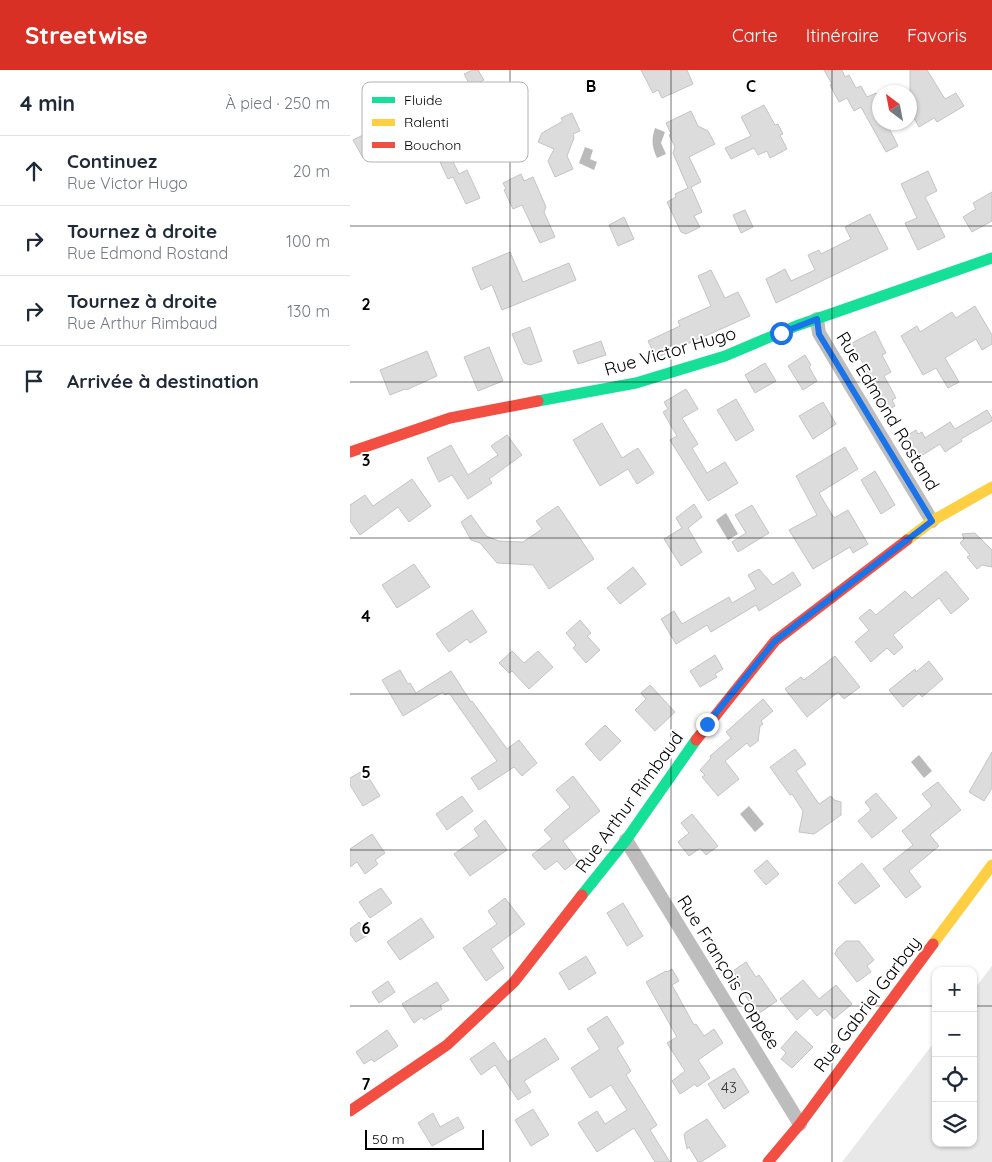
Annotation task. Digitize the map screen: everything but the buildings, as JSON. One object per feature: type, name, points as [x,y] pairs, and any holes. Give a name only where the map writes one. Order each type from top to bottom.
[{"type":"street","name":"Rue Victor Hugo","points":[[350,452],[450,418],[636,383],[724,356],[817,319],[992,258]]},
{"type":"street","name":"Rue Edmond Rostand","points":[[817,319],[819,334],[932,521]]},
{"type":"street","name":"Rue Arthur Rimbaud","points":[[350,1111],[447,1045],[514,982],[626,840],[707,724],[775,641],[932,521],[992,487]]},
{"type":"street","name":"Rue François Coppée","points":[[626,840],[800,1124]]},
{"type":"street","name":"Rue Gabriel Garbay","points":[[768,1162],[800,1124],[992,866]]},
{"type":"shaded area","points":[[655,128],[665,132],[661,143],[666,154],[657,158],[653,143]]},
{"type":"shaded area","points":[[585,147],[593,150],[590,159],[597,162],[594,170],[579,163]]},
{"type":"shaded area","points":[[726,513],[738,534],[728,540],[716,520]]},
{"type":"shaded area","points":[[919,755],[932,771],[924,778],[911,762]]},
{"type":"shaded area","points":[[749,806],[764,824],[755,832],[740,814]]},
{"type":"shaded area","points":[[992,966],[992,1162],[842,1162],[932,1045],[932,1147],[977,1147],[977,986]]},
{"type":"traffic: fast","points":[[538,401],[636,383],[725,356],[796,326],[992,258]]},
{"type":"traffic: fast","points":[[582,895],[626,840],[696,740]]},
{"type":"traffic: slow","points":[[907,540],[932,521],[992,487]]},
{"type":"traffic: slow","points":[[933,944],[992,865]]},
{"type":"traffic: jam","points":[[350,452],[450,418],[538,401]]},
{"type":"traffic: jam","points":[[696,740],[775,641],[907,540]]},
{"type":"traffic: jam","points":[[350,1111],[447,1045],[514,982],[582,895]]},
{"type":"traffic: jam","points":[[768,1162],[800,1124],[933,944]]},
{"type":"route","points":[[707,724],[775,641],[932,521],[819,334],[817,319],[781,333]]}]
